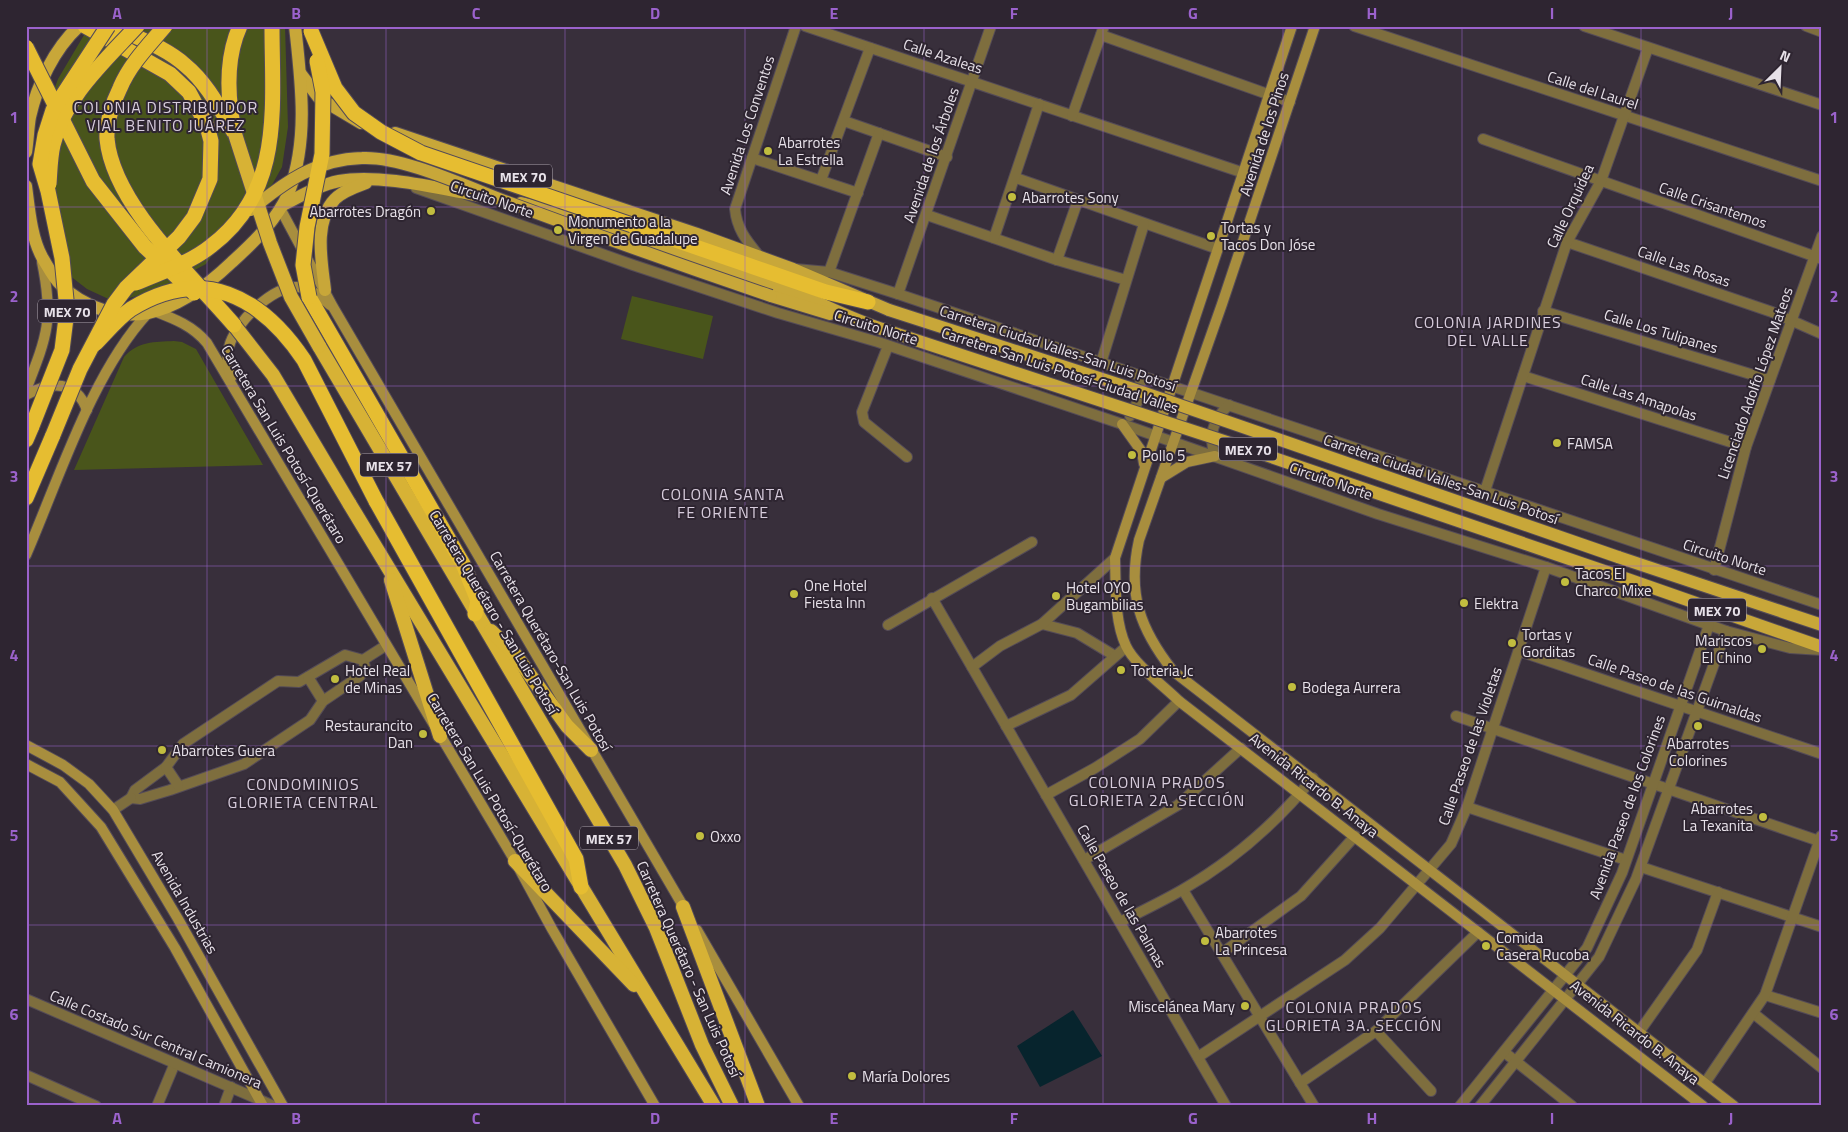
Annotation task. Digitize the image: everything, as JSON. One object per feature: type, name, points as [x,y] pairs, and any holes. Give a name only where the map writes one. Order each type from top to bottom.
[{"type":"highway","points":[[85,26],[170,74],[189,92],[207,126],[211,141],[210,179],[194,217],[179,237],[126,288]]},
{"type":"highway","points":[[48,191],[40,164],[45,135],[53,110],[108,26]]},
{"type":"highway","points":[[113,26],[164,50],[185,64],[211,94],[235,134]]},
{"type":"highway","points":[[48,191],[53,145],[67,111],[76,95],[137,26]]},
{"type":"highway","points":[[165,26],[139,57],[120,87],[108,122],[107,138],[113,167],[121,187],[142,218],[234,325]]},
{"type":"highway","points":[[235,134],[227,92],[231,59],[240,26]]},
{"type":"highway","points":[[126,288],[196,256],[212,246],[234,224],[259,188],[269,154],[272,130],[272,26]]},
{"type":"highway","points":[[310,29],[335,88],[354,113],[381,132],[421,153],[826,292],[868,302]]},
{"type":"highway","points":[[310,29],[323,92],[322,154],[307,227],[303,265],[309,297],[463,564],[478,601],[477,616],[514,652],[567,726],[591,750]]},
{"type":"highway","points":[[26,46],[78,155],[108,201],[145,247],[188,288],[234,325]]},
{"type":"highway","name":"Carretera Querétaro - San Luis Potosí","points":[[235,134],[270,243],[291,298],[625,865],[656,928],[702,1045],[732,1106]]},
{"type":"highway","name":"MEX 70","points":[[29,433],[62,350],[67,310],[62,258],[48,191]]},
{"type":"highway","name":"MEX 70","points":[[26,498],[80,369],[95,344],[114,304],[126,288]]},
{"type":"highway","points":[[95,344],[129,310],[158,295],[196,288],[228,294],[260,310],[275,323],[304,360],[376,501],[576,858],[581,887]]},
{"type":"highway","name":"MEX 57","points":[[234,325],[273,375],[714,1106]]},
{"type":"highway","points":[[384,558],[440,736]]},
{"type":"highway","points":[[515,861],[654,1006]]},
{"type":"highway","points":[[683,906],[758,1106]]},
{"type":"main road","points":[[26,152],[30,117],[53,57],[79,26]]},
{"type":"main road","points":[[41,256],[60,285],[87,303],[108,311],[130,315],[151,312],[177,302],[220,273],[264,231],[282,206],[289,190],[300,148],[302,108],[295,26]]},
{"type":"main road","name":"Avenida de los Pinos","points":[[1170,386],[1244,173],[1268,94],[1292,26]]},
{"type":"main road","name":"Avenida de los Pinos","points":[[1191,392],[1315,26]]},
{"type":"main road","name":"Carretera Ciudad Valles-San Luis Potosí","points":[[300,73],[320,98],[361,122],[696,234],[793,269],[889,310],[1136,390],[1618,557],[1822,625]]},
{"type":"main road","points":[[234,224],[273,191],[306,171],[328,161],[362,158],[396,163],[422,170],[634,249],[770,296],[860,322]]},
{"type":"main road","points":[[325,290],[320,241],[324,220],[334,200],[348,190],[373,180]]},
{"type":"main road","name":"Carretera San Luis Potosí-Ciudad Valles","points":[[282,206],[327,184],[340,181],[373,180],[510,200],[543,208],[783,288],[821,302],[860,322],[1245,448],[1822,648]]},
{"type":"main road","points":[[26,186],[48,294],[48,321],[44,343],[26,390]]},
{"type":"main road","name":"Carretera Querétaro-San Luis Potosí","points":[[282,206],[333,307],[798,1105]]},
{"type":"main road","points":[[233,386],[229,370],[229,347],[239,326],[263,302],[290,287],[300,287],[314,292],[333,307]]},
{"type":"main road","points":[[26,555],[87,410],[118,350],[151,312]]},
{"type":"main road","name":"Carretera San Luis Potosí-Querétaro","points":[[151,312],[186,324],[200,334],[295,489],[385,646],[515,861],[552,929],[655,1106]]},
{"type":"main road","points":[[26,395],[46,386],[67,387],[77,392],[84,400],[87,410]]},
{"type":"main road","name":"Avenida Ricardo B. Anaya","points":[[1170,386],[1115,558],[1118,612],[1126,647],[1150,674],[1180,701],[1704,1106]]},
{"type":"main road","name":"Avenida Ricardo B. Anaya","points":[[1191,392],[1139,540],[1135,560],[1135,597],[1146,632],[1173,671],[1432,869],[1564,976],[1734,1106]]},
{"type":"main road","points":[[1122,424],[1142,452],[1144,468]]},
{"type":"main road","points":[[1161,478],[1187,462],[1214,456]]},
{"type":"main road","points":[[1116,582],[1134,583]]},
{"type":"main road","name":"Avenida Industrias","points":[[26,745],[63,765],[89,784],[113,810],[185,931],[283,1106]]},
{"type":"main road","name":"Avenida Industrias","points":[[26,764],[60,782],[78,799],[101,827],[148,903],[261,1103]]},
{"type":"main road","points":[[148,903],[171,928],[185,931]]},
{"type":"street","name":"Avenida Los Conventos","points":[[760,258],[742,235],[736,223],[735,209],[796,26]]},
{"type":"street","name":"Calle Azaleas","points":[[805,26],[1244,173]]},
{"type":"street","name":"Avenida de los Árboles","points":[[898,294],[992,26]]},
{"type":"street","name":"Calle del Laurel","points":[[1354,26],[1822,181]]},
{"type":"street","points":[[1584,26],[1822,105]]},
{"type":"street","points":[[1806,26],[1822,32]]},
{"type":"street","points":[[1072,116],[1102,31],[1290,102]]},
{"type":"street","points":[[821,180],[870,48]]},
{"type":"street","name":"Calle Orquídea","points":[[1485,491],[1543,311],[1568,242],[1601,181],[1648,48]]},
{"type":"street","points":[[994,238],[1016,178],[1039,104]]},
{"type":"street","points":[[844,121],[947,157]]},
{"type":"street","points":[[829,272],[878,134]]},
{"type":"street","name":"Calle Crisantemos","points":[[1483,139],[1819,258]]},
{"type":"street","points":[[752,158],[858,193]]},
{"type":"street","points":[[1016,178],[1218,249]]},
{"type":"street","name":"Circuito Norte","points":[[407,184],[633,265],[778,313],[883,344],[1122,424],[1378,514],[1546,567],[1726,631],[1790,648],[1822,648]]},
{"type":"street","points":[[1057,260],[1078,200]]},
{"type":"street","points":[[927,215],[1057,260],[1126,280]]},
{"type":"street","points":[[1101,363],[1144,224]]},
{"type":"street","name":"Licenciado Adolfo López Mateos","points":[[1714,570],[1746,447],[1790,321],[1819,258],[1822,236]]},
{"type":"street","name":"Calle Las Rosas","points":[[1568,242],[1772,312],[1822,334]]},
{"type":"street","name":"Circuito Norte","points":[[793,269],[807,268],[829,272],[898,294],[1822,605]]},
{"type":"street","points":[[795,304],[883,344],[862,412],[864,422],[906,457]]},
{"type":"street","name":"Calle Los Tulipanes","points":[[1543,311],[1770,380]]},
{"type":"street","points":[[26,376],[37,352],[44,343]]},
{"type":"street","points":[[1122,424],[1132,413],[1139,399],[1141,376]]},
{"type":"street","name":"Calle Las Amapolas","points":[[1523,376],[1746,447]]},
{"type":"street","points":[[1214,456],[1211,441],[1214,425],[1221,412],[1229,405]]},
{"type":"street","points":[[888,625],[1032,542]]},
{"type":"street","points":[[972,667],[1000,646],[1042,624],[1115,558]]},
{"type":"street","name":"Calle Paseo de las Violetas","points":[[1198,1057],[1261,1018],[1345,960],[1380,928],[1432,869],[1451,844],[1467,807],[1546,567]]},
{"type":"street","name":"Calle Paseo de las Palmas","points":[[932,598],[1226,1106]]},
{"type":"street","points":[[1042,624],[1078,633],[1116,656]]},
{"type":"street","name":"Avenida Paseo de los Colorines","points":[[1460,1106],[1587,948],[1626,860],[1709,625]]},
{"type":"street","name":"Avenida Paseo de los Colorines","points":[[1480,1106],[1599,957],[1641,867],[1726,631]]},
{"type":"street","points":[[113,810],[131,798],[135,790],[166,767],[183,744],[278,680],[299,682],[345,655],[363,660],[385,646]]},
{"type":"street","points":[[1006,726],[1071,695],[1126,647]]},
{"type":"street","name":"Calle Paseo de las Guirnaldas","points":[[1518,651],[1822,754]]},
{"type":"street","points":[[131,798],[140,799],[244,764],[310,720],[323,701],[360,676],[365,667],[363,660]]},
{"type":"street","points":[[308,677],[323,701]]},
{"type":"street","points":[[1046,795],[1095,768],[1140,739],[1180,701]]},
{"type":"street","points":[[1456,716],[1668,791],[1821,839],[1766,994],[1705,1083]]},
{"type":"street","points":[[1084,860],[1178,805],[1241,748]]},
{"type":"street","points":[[166,767],[178,785]]},
{"type":"street","points":[[1120,922],[1183,890],[1248,843],[1300,794],[1313,778]]},
{"type":"street","points":[[1467,807],[1626,860]]},
{"type":"street","points":[[1222,953],[1301,896],[1355,836]]},
{"type":"street","points":[[1641,867],[1822,927]]},
{"type":"street","points":[[1183,890],[1314,1106]]},
{"type":"street","points":[[1639,1032],[1698,950],[1718,892]]},
{"type":"street","points":[[1300,1083],[1376,1030],[1478,932]]},
{"type":"street","points":[[1766,994],[1822,1013]]},
{"type":"street","name":"Calle Costado Sur Central Camionera","points":[[26,998],[261,1103],[274,1106]]},
{"type":"street","points":[[1753,1013],[1822,1068]]},
{"type":"street","points":[[1376,1030],[1431,1091]]},
{"type":"street","points":[[1504,1052],[1572,1106]]},
{"type":"street","points":[[157,1106],[175,1063]]},
{"type":"street","points":[[26,1075],[96,1106]]},
{"type":"street","points":[[224,1106],[231,1088]]},
{"type":"green space","points":[[95,26],[285,26],[288,127],[282,167],[259,208],[234,224],[206,264],[155,291],[115,302],[87,289],[65,272],[43,120],[58,79],[84,35]]},
{"type":"green space","points":[[632,296],[713,316],[703,359],[621,339]]},
{"type":"green space","points":[[153,342],[182,342],[196,349],[263,465],[74,470],[124,357],[141,345]]},
{"type":"water","points":[[1073,1010],[1102,1056],[1040,1087],[1017,1046]]},
{"type":"place","name":"Abarrotes La Estrella","points":[[768,151]]},
{"type":"place","name":"Abarrotes Sony","points":[[1012,197]]},
{"type":"place","name":"Abarrotes Dragón","points":[[431,211]]},
{"type":"place","name":"Monumento a la Virgen de Guadalupe","points":[[558,230]]},
{"type":"place","name":"Tortas y Tacos Don Jóse","points":[[1211,236]]},
{"type":"place","name":"FAMSA","points":[[1557,443]]},
{"type":"place","name":"Pollo 5","points":[[1132,455]]},
{"type":"place","name":"Tacos El Charco Mixe","points":[[1565,582]]},
{"type":"place","name":"One Hotel Fiesta Inn","points":[[794,594]]},
{"type":"place","name":"Hotel OYO Bugambilias","points":[[1056,596]]},
{"type":"place","name":"Elektra","points":[[1464,603]]},
{"type":"place","name":"Tortas y Gorditas","points":[[1512,643]]},
{"type":"place","name":"Mariscos El Chino","points":[[1762,649]]},
{"type":"place","name":"Torteria Jc","points":[[1121,670]]},
{"type":"place","name":"Hotel Real de Minas","points":[[335,679]]},
{"type":"place","name":"Bodega Aurrera","points":[[1292,687]]},
{"type":"place","name":"Abarrotes Colorines","points":[[1698,726]]},
{"type":"place","name":"Restaurancito Dan","points":[[423,734]]},
{"type":"place","name":"Abarrotes Guera","points":[[162,750]]},
{"type":"place","name":"Abarrotes La Texanita","points":[[1763,817]]},
{"type":"place","name":"Oxxo","points":[[700,836]]},
{"type":"place","name":"Abarrotes La Princesa","points":[[1205,941]]},
{"type":"place","name":"Comida Casera Rucoba","points":[[1486,946]]},
{"type":"place","name":"Miscelánea Mary","points":[[1245,1006]]},
{"type":"place","name":"María Dolores","points":[[852,1076]]},
{"type":"district","name":"COLONIA DISTRIBUIDOR VIAL BENITO JUÁREZ","points":[[166,116]]},
{"type":"district","name":"COLONIA JARDINES DEL VALLE","points":[[1488,331]]},
{"type":"district","name":"COLONIA SANTA FE ORIENTE","points":[[723,503]]},
{"type":"district","name":"COLONIA PRADOS GLORIETA 2A. SECCIÓN","points":[[1157,791]]},
{"type":"district","name":"CONDOMINIOS GLORIETA CENTRAL","points":[[303,793]]},
{"type":"district","name":"COLONIA PRADOS GLORIETA 3A. SECCIÓN","points":[[1354,1016]]}]
